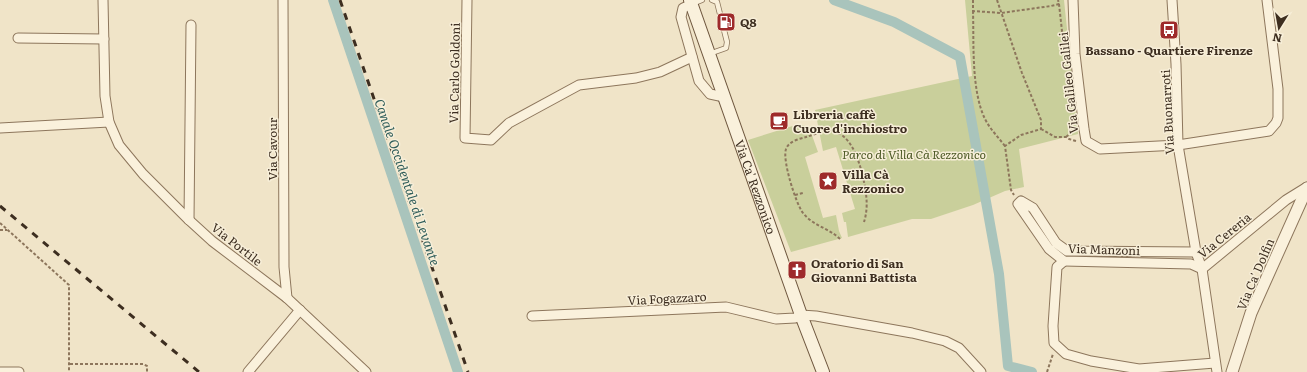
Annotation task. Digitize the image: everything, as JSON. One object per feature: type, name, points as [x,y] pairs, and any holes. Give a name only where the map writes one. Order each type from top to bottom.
[{"type":"main road","name":"Via Ca' Rezzonico","points":[[695,1],[709,54],[801,315],[823,372]]},
{"type":"street","name":"Via Portile","points":[[103,0],[105,96],[109,122],[119,145],[133,162],[189,220],[212,241],[287,298],[366,372]]},
{"type":"street","name":"Via Cavour","points":[[283,0],[284,268],[287,298]]},
{"type":"street","name":"Via Carlo Goldoni","points":[[467,0],[465,138],[491,140],[509,123],[579,85],[636,78],[660,72],[692,57]]},
{"type":"street","name":"Via Galileo Galilei","points":[[1073,0],[1075,54],[1086,141],[1100,149],[1178,144],[1269,131],[1276,123],[1279,113],[1278,89],[1267,0]]},
{"type":"street","name":"Via Buonarroti","points":[[1172,0],[1176,64],[1178,144],[1196,252],[1202,269]]},
{"type":"street","points":[[695,1],[683,8],[681,17],[699,81],[710,94],[724,97]]},
{"type":"street","points":[[189,220],[191,25]]},
{"type":"street","points":[[18,38],[104,39]]},
{"type":"street","points":[[0,128],[109,122]]},
{"type":"street","name":"Via Cereria","points":[[1216,368],[1202,269],[1286,200],[1307,188]]},
{"type":"street","name":"Via Ca' Dolfin","points":[[1232,372],[1251,313],[1307,188]]},
{"type":"street","name":"Via Manzoni","points":[[1196,252],[1066,251],[1056,243],[1032,208],[1021,201],[1018,204],[1049,249],[1064,261],[1191,264],[1202,269]]},
{"type":"street","points":[[1066,251],[1064,261],[1057,267],[1052,326],[1054,343],[1066,354],[1091,361],[1139,369],[1216,368]]},
{"type":"street","name":"Via Fogazzaro","points":[[532,316],[726,307],[776,319],[794,318],[801,315],[842,319],[945,341],[959,348],[981,372]]},
{"type":"street","points":[[248,372],[300,310]]},
{"type":"street","points":[[0,372],[19,372]]},
{"type":"lane","points":[[709,54],[726,48],[727,42],[717,2],[712,0]]},
{"type":"path","points":[[973,0],[974,64],[980,99],[985,117],[992,131],[1005,146],[1011,190],[1019,202]]},
{"type":"path","points":[[997,0],[1022,73],[1042,120],[1041,129]]},
{"type":"path","points":[[974,11],[1001,14],[1051,6],[1058,4],[1058,0]]},
{"type":"path","points":[[1005,146],[1021,135],[1041,129],[1055,137],[1066,137],[1073,141],[1086,141]]},
{"type":"path","points":[[840,239],[833,232],[817,226],[811,221],[803,213],[795,195],[786,158],[786,149],[796,140],[829,131],[836,132],[845,137],[860,163],[867,206],[864,222]]},
{"type":"path","points":[[857,176],[862,174]]},
{"type":"path","points":[[795,195],[803,193]]},
{"type":"path","points":[[0,223],[69,285],[69,372]]},
{"type":"path","points":[[0,230],[8,230]]},
{"type":"path","points":[[1047,372],[1053,355],[1054,343]]},
{"type":"path","points":[[70,364],[144,364],[147,366],[146,372]]},
{"type":"green space","points":[[965,0],[1064,0],[1078,134],[1019,149],[1024,187],[1005,191],[973,205],[931,219],[912,219],[848,237],[846,222],[844,222],[842,213],[855,209],[836,147],[823,151],[815,110],[972,76]]},
{"type":"green space","name":"Parco di Villa Cà Rezzonico","points":[[799,124],[809,127],[818,152],[805,157],[823,218],[836,215],[842,238],[791,252],[748,140]]},
{"type":"waterway","name":"Canale Occidentale di Levante","points":[[333,0],[458,372]]},
{"type":"waterway","points":[[834,0],[894,22],[960,57],[999,274],[1008,366],[1032,372]]},
{"type":"railway","points":[[340,0],[468,372]]},
{"type":"railway","points":[[0,206],[199,372]]},
{"type":"place","name":"Q8","points":[[726,22]]},
{"type":"place","name":"Bassano - Quartiere Firenze","points":[[1169,30]]},
{"type":"place","name":"Libreria caffè Cuore d'inchiostro","points":[[779,121]]},
{"type":"place","name":"Villa Cà Rezzonico","points":[[828,181]]},
{"type":"place","name":"Oratorio di San Giovanni Battista","points":[[797,270]]}]
